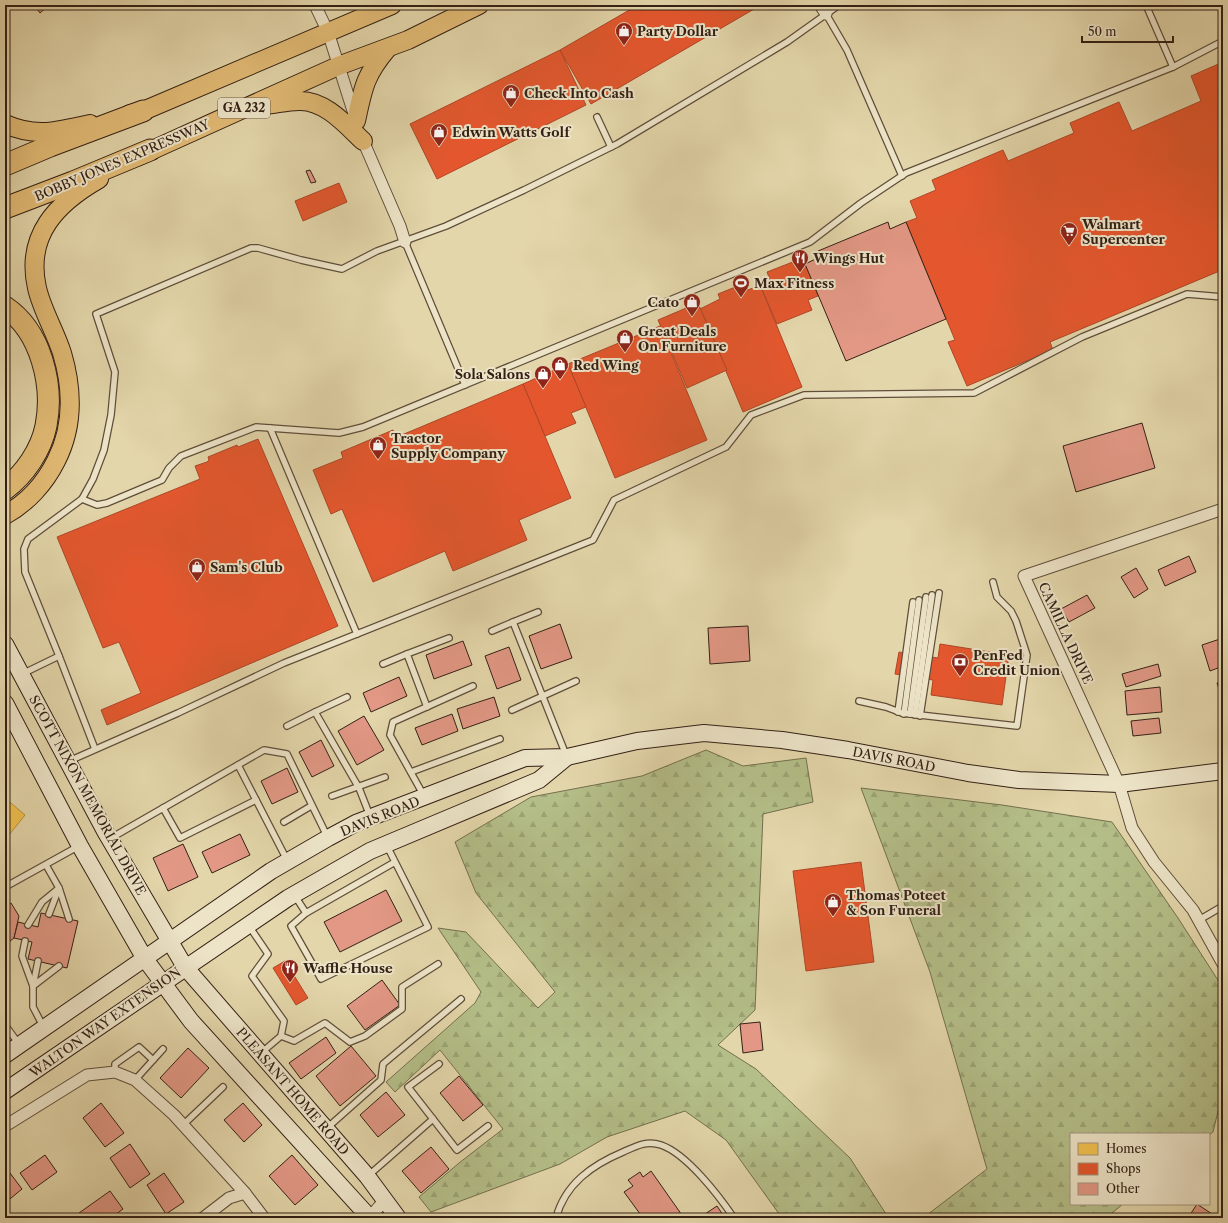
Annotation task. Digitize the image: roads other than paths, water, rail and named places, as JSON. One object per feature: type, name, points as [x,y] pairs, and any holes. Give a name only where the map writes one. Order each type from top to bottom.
[{"type":"highway","name":"GA 232","points":[[5,165],[50,146],[143,111]]},
{"type":"highway","name":"BOBBY JONES EXPRESSWAY","points":[[5,208],[150,150]]},
{"type":"highway","points":[[5,306],[24,325],[35,343],[44,366],[48,394],[46,426],[38,447],[22,473],[5,489]]},
{"type":"main road","name":"GA 232","points":[[143,111],[392,5]]},
{"type":"main road","name":"BOBBY JONES EXPRESSWAY","points":[[150,150],[338,66],[408,40],[479,5]]},
{"type":"main road","points":[[356,121],[363,88],[369,72],[387,49]]},
{"type":"main road","points":[[246,107],[300,101],[312,103],[337,116],[363,141]]},
{"type":"main road","points":[[5,124],[20,131],[52,133],[143,111]]},
{"type":"main road","points":[[5,516],[27,500],[40,487],[52,470],[66,438],[70,416],[71,398],[69,381],[62,352],[37,288],[35,260],[40,238],[51,218],[71,196],[150,150]]},
{"type":"main road","name":"SCOTT NIXON MEMORIAL DRIVE","points":[[5,644],[69,761],[109,839],[185,967]]},
{"type":"main road","points":[[5,703],[80,846],[145,959],[163,982]]},
{"type":"main road","name":"DAVIS ROAD","points":[[169,940],[271,871],[356,823],[425,798],[525,758],[567,757],[637,741],[704,733],[782,740],[848,750],[968,774],[1005,778],[1119,784],[1223,771]]},
{"type":"main road","name":"DAVIS ROAD","points":[[185,967],[294,894],[370,851],[539,780],[567,757]]},
{"type":"main road","points":[[5,1055],[145,959],[169,940]]},
{"type":"main road","name":"WALTON WAY EXTENSION","points":[[5,1091],[185,967]]},
{"type":"main road","name":"PLEASANT HOME ROAD","points":[[185,967],[367,1176],[398,1218]]},
{"type":"main road","name":"PLEASANT HOME ROAD","points":[[163,982],[196,1027],[370,1218]]},
{"type":"street","points":[[315,5],[328,32],[363,141],[397,219],[405,242]]},
{"type":"street","name":"CAMILLA DRIVE","points":[[1119,784],[1024,576],[1223,509]]},
{"type":"street","points":[[1119,784],[1132,828],[1154,862],[1193,910],[1223,964]]},
{"type":"street","points":[[5,1126],[87,1075],[115,1072],[135,1080],[183,1125],[245,1193],[264,1218]]},
{"type":"street","points":[[203,1218],[229,1198],[245,1193]]},
{"type":"street","points":[[370,1218],[385,1200]]},
{"type":"lane","points":[[95,750],[60,656],[25,572],[24,549],[28,539],[82,499],[104,450],[111,415],[115,372],[96,314],[251,248],[258,248],[301,260],[342,268],[377,251],[446,226],[510,197],[611,147],[787,42],[823,10],[839,5]]},
{"type":"lane","points":[[1146,5],[1173,67]]},
{"type":"lane","points":[[823,10],[847,50],[902,176]]},
{"type":"lane","points":[[82,499],[97,505],[107,503],[162,480],[169,468],[181,456],[256,427],[339,433],[363,427],[810,242],[861,203],[902,176],[1043,117],[1173,67],[1223,41]]},
{"type":"lane","points":[[596,117],[611,147]]},
{"type":"lane","points":[[405,242],[464,385]]},
{"type":"lane","points":[[69,761],[178,713],[284,663],[593,540],[614,500],[726,447],[751,416],[797,397],[804,395],[974,393],[1082,337],[1187,294],[1223,297]]},
{"type":"lane","points":[[270,428],[356,634]]},
{"type":"lane","points":[[859,701],[909,714],[1017,726],[1027,655],[1016,621],[1010,611],[997,597],[993,582]]},
{"type":"lane","points":[[909,714],[939,593]]},
{"type":"lane","points":[[909,714],[929,596]]},
{"type":"lane","points":[[909,714],[919,600]]},
{"type":"lane","points":[[909,714],[913,602]]},
{"type":"lane","points":[[492,632],[538,612]]},
{"type":"lane","points":[[513,622],[567,757]]},
{"type":"lane","points":[[383,664],[449,638]]},
{"type":"lane","points":[[407,654],[427,707]]},
{"type":"lane","points":[[22,674],[60,656]]},
{"type":"lane","points":[[512,710],[542,695],[576,681]]},
{"type":"lane","points":[[425,798],[390,735],[392,722],[473,686]]},
{"type":"lane","points":[[287,726],[347,697]]},
{"type":"lane","points":[[315,712],[359,788],[371,818]]},
{"type":"lane","points":[[411,772],[500,739]]},
{"type":"lane","points":[[109,839],[264,750],[287,754],[311,806],[328,838]]},
{"type":"lane","points":[[238,765],[288,862]]},
{"type":"lane","points":[[332,796],[359,788],[385,777]]},
{"type":"lane","points":[[163,808],[180,838],[256,800]]},
{"type":"lane","points":[[284,822],[311,806]]},
{"type":"lane","points":[[386,844],[428,927],[321,979],[291,926],[306,913],[395,862]]},
{"type":"lane","points":[[5,887],[80,846]]},
{"type":"lane","points":[[46,865],[59,888],[69,919]]},
{"type":"lane","points":[[49,914],[59,888]]},
{"type":"lane","points":[[28,925],[42,902],[59,888]]},
{"type":"lane","points":[[294,894],[306,913]]},
{"type":"lane","points":[[1199,920],[1223,906]]},
{"type":"lane","points":[[248,924],[268,954],[252,976],[284,1021],[281,1036],[260,1054]]},
{"type":"lane","points":[[25,941],[22,956],[33,986]]},
{"type":"lane","points":[[38,961],[33,986],[34,1007],[44,1029]]},
{"type":"lane","points":[[281,1036],[294,1041],[325,1023],[350,1042],[365,1036],[402,1009],[402,987],[438,964]]},
{"type":"lane","points":[[33,986],[59,966]]},
{"type":"lane","points":[[326,1129],[381,1080],[383,1064],[461,999]]},
{"type":"lane","points":[[5,1025],[20,1045]]},
{"type":"lane","points":[[115,1072],[114,1064],[139,1047],[153,1060]]},
{"type":"lane","points":[[135,1080],[163,1049]]},
{"type":"lane","points":[[439,1064],[408,1087],[456,1150],[488,1126]]},
{"type":"lane","points":[[183,1125],[223,1087]]},
{"type":"lane","points":[[367,1176],[433,1119]]},
{"type":"lane","points":[[556,1218],[567,1192],[601,1161],[639,1144],[650,1143],[662,1145],[688,1164],[722,1200],[734,1218]]},
{"type":"place","name":"Party Dollar","points":[[624,46]]},
{"type":"place","name":"Check Into Cash","points":[[511,108]]},
{"type":"place","name":"Edwin Watts Golf","points":[[439,147]]},
{"type":"place","name":"Walmart Supercenter","points":[[1069,246]]},
{"type":"place","name":"Wings Hut","points":[[800,273]]},
{"type":"place","name":"Max Fitness","points":[[741,298]]},
{"type":"place","name":"Cato","points":[[692,317]]},
{"type":"place","name":"Great Deals On Furniture","points":[[625,353]]},
{"type":"place","name":"Red Wing","points":[[560,380]]},
{"type":"place","name":"Sola Salons","points":[[543,389]]},
{"type":"place","name":"Tractor Supply Company","points":[[378,460]]},
{"type":"place","name":"Sam's Club","points":[[197,582]]},
{"type":"place","name":"PenFed Credit Union","points":[[960,677]]},
{"type":"place","name":"Thomas Poteet & Son Funeral","points":[[833,917]]},
{"type":"place","name":"Waffle House","points":[[290,983]]}]
